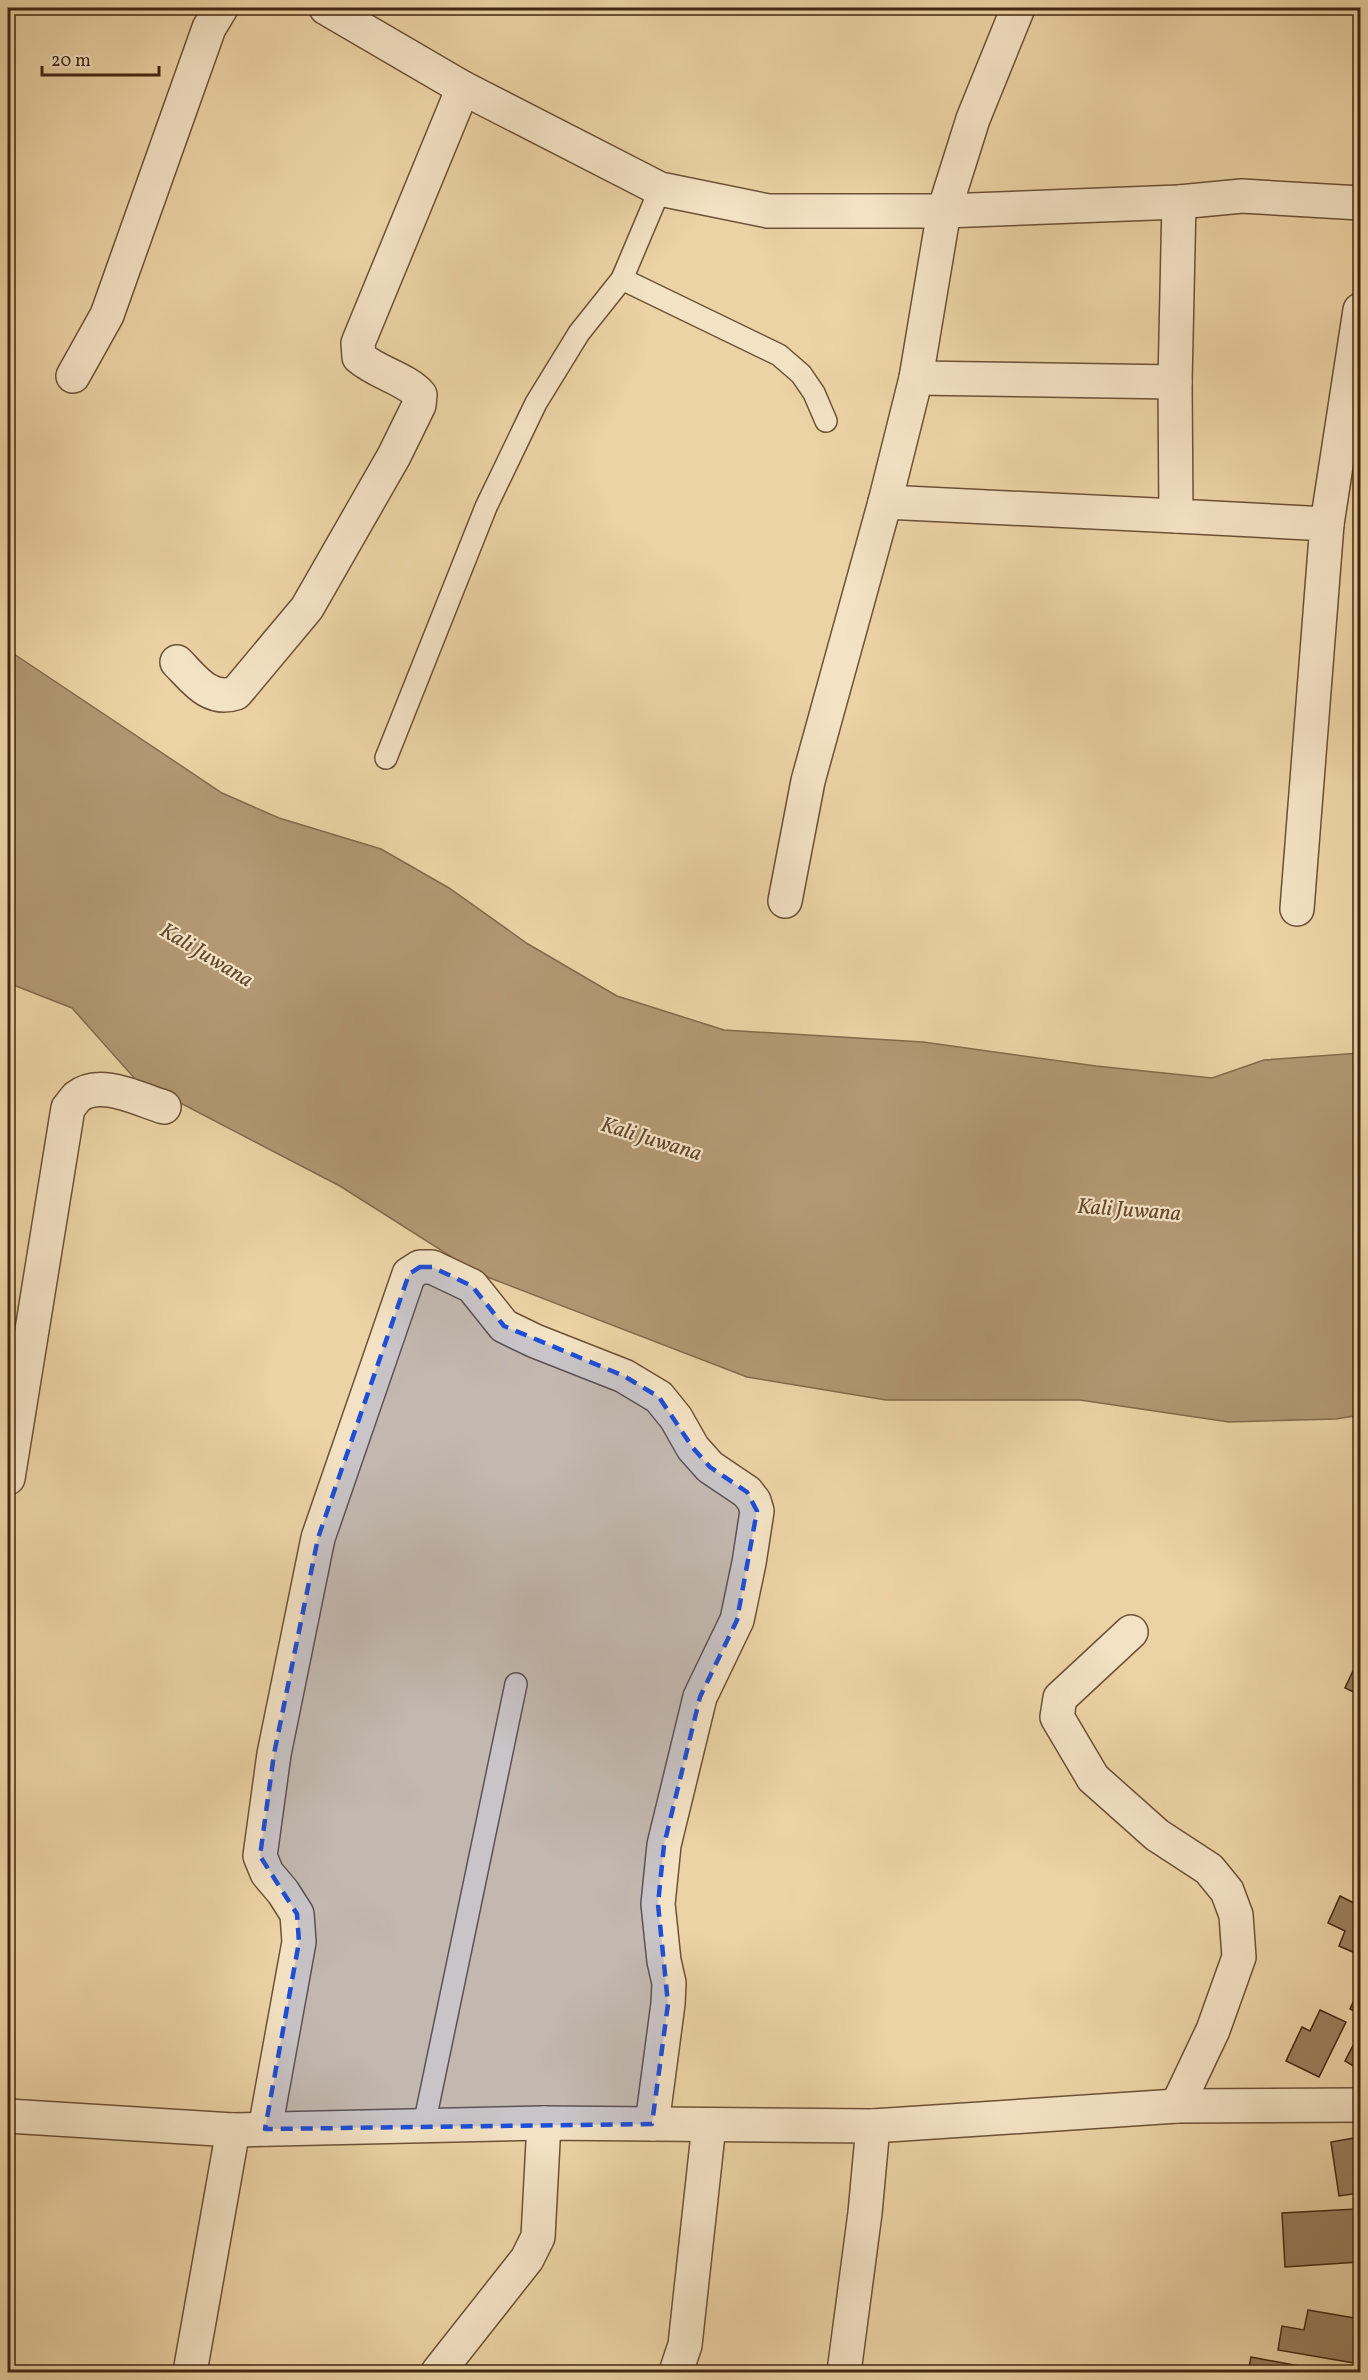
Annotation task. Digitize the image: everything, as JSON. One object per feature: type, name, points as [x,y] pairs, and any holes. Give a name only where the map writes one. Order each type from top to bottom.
[{"type":"street","points":[[73,376],[107,315],[209,28],[221,8]]},
{"type":"street","points":[[326,8],[463,88],[660,189],[768,211],[944,211],[1179,202],[1242,196],[1360,203]]},
{"type":"street","points":[[785,901],[808,781],[885,502],[916,378],[944,211],[973,119],[1018,8]]},
{"type":"street","points":[[177,662],[207,692],[228,695],[236,693],[306,608],[399,446],[419,405],[420,395],[415,388],[371,368],[359,357],[358,344],[463,88]]},
{"type":"street","points":[[1176,516],[1175,382],[1179,202]]},
{"type":"street","points":[[1297,909],[1327,524],[1360,310]]},
{"type":"street","points":[[916,378],[1175,382]]},
{"type":"street","points":[[885,502],[1327,524]]},
{"type":"street","points":[[8,1478],[68,1108],[78,1096],[96,1090],[112,1091],[164,1107]]},
{"type":"street","points":[[265,2129],[299,1942],[297,1914],[267,1873],[260,1856],[274,1754],[318,1538],[409,1274],[420,1267],[432,1267],[472,1286],[504,1326],[535,1341],[624,1376],[659,1397],[676,1418],[693,1449],[704,1461],[747,1492],[754,1501],[757,1511],[737,1620],[700,1697],[664,1845],[658,1904],[669,1993],[652,2124]]},
{"type":"street","points":[[1131,1632],[1060,1698],[1057,1717],[1092,1778],[1157,1835],[1209,1869],[1227,1891],[1236,1915],[1239,1957],[1213,2030],[1177,2106]]},
{"type":"street","points":[[8,2116],[233,2130],[544,2123],[873,2126],[1177,2106],[1360,2105]]},
{"type":"street","points":[[438,2373],[527,2259],[538,2237],[544,2123]]},
{"type":"street","points":[[676,2373],[685,2345],[710,2125]]},
{"type":"street","points":[[844,2373],[866,2213],[873,2126]]},
{"type":"street","points":[[190,2373],[233,2130]]},
{"type":"lane","points":[[386,758],[486,507],[536,403],[579,333],[622,279],[660,189]]},
{"type":"lane","points":[[622,279],[778,355],[801,374],[814,393],[826,421]]},
{"type":"lane","points":[[424,2125],[516,1684]]},
{"type":"highlighted area","points":[[420,1267],[432,1267],[472,1286],[504,1326],[624,1376],[659,1397],[693,1448],[710,1467],[747,1492],[757,1511],[737,1620],[700,1697],[664,1845],[658,1904],[668,2004],[652,2124],[265,2129],[299,1942],[297,1914],[260,1856],[274,1754],[318,1538],[409,1274]]},
{"type":"water","name":"Kali Juwana","points":[[8,650],[222,793],[279,818],[381,849],[449,888],[528,944],[617,996],[724,1030],[923,1042],[1096,1066],[1212,1078],[1264,1060],[1360,1053],[1360,1415],[1336,1419],[1229,1422],[1080,1400],[886,1400],[747,1377],[477,1273],[340,1186],[136,1080],[72,1008],[8,983]]},
{"type":"building","points":[[1360,1627],[1360,1644],[1354,1641]]},
{"type":"building","points":[[1360,1656],[1360,1695],[1345,1688]]},
{"type":"building","points":[[1340,1896],[1360,1906],[1360,1955],[1339,1946],[1345,1931],[1328,1923]]},
{"type":"building","points":[[1360,1987],[1360,2014],[1350,2009]]},
{"type":"building","points":[[1320,2010],[1346,2022],[1319,2077],[1286,2061],[1302,2027],[1310,2031]]},
{"type":"building","points":[[1360,2032],[1360,2070],[1345,2061]]},
{"type":"building","points":[[1360,2137],[1360,2204],[1359,2193],[1339,2196],[1331,2142]]},
{"type":"building","points":[[1356,2209],[1359,2262],[1285,2267],[1282,2213]]},
{"type":"building","points":[[1308,2310],[1360,2319],[1360,2364],[1278,2350],[1282,2326],[1304,2330]]},
{"type":"building","points":[[1251,2357],[1332,2372],[1248,2372]]}]
